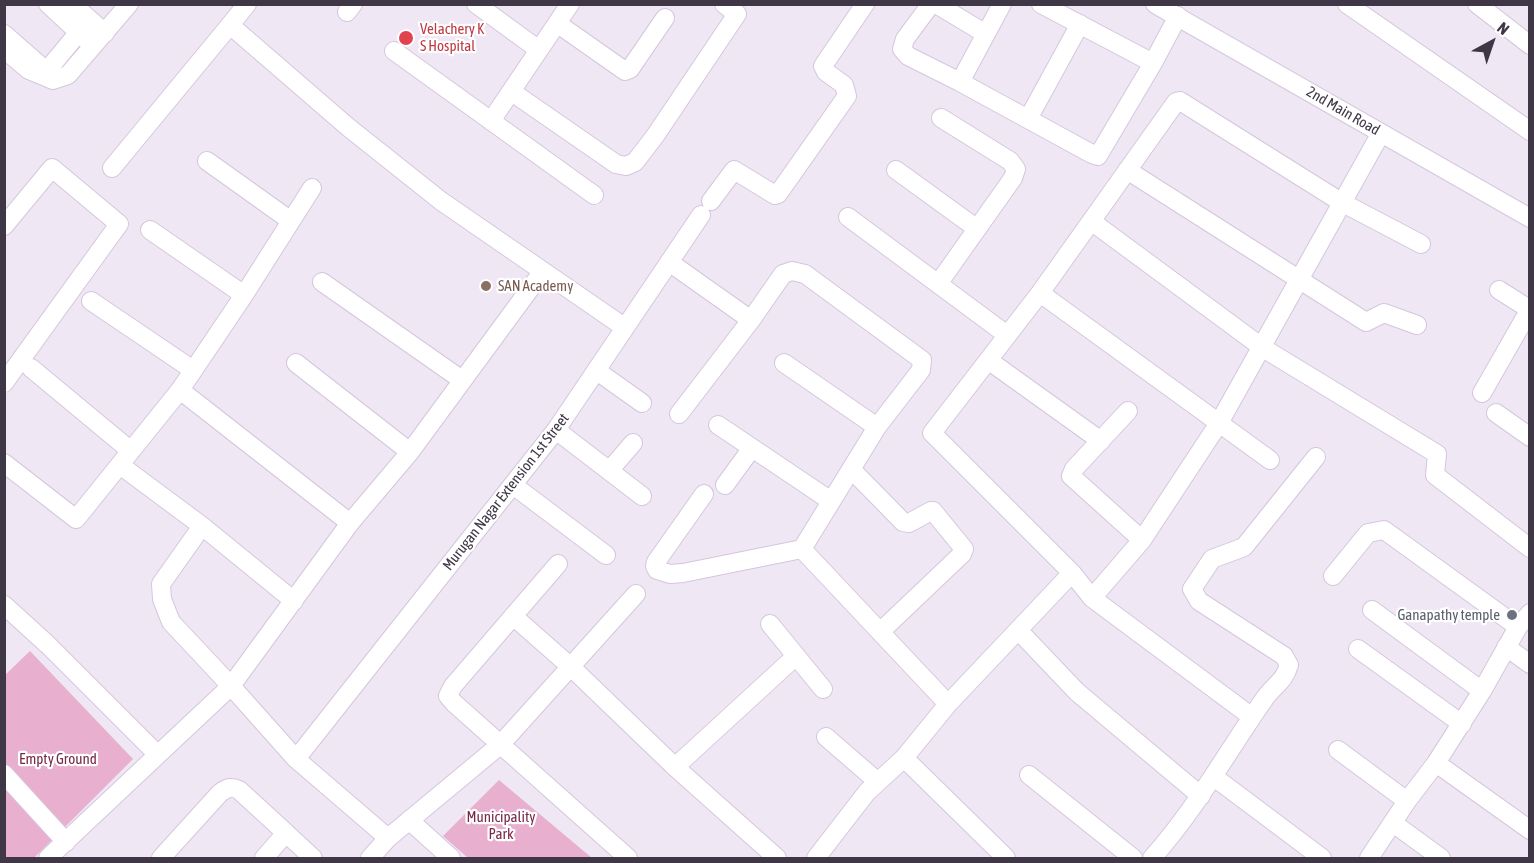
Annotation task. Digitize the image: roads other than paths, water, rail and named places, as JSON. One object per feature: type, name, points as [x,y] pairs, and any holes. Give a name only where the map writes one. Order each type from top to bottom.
[{"type":"street","points":[[48,4],[79,32],[99,40]]},
{"type":"street","points":[[72,4],[99,40]]},
{"type":"street","points":[[58,71],[69,75],[129,4]]},
{"type":"street","points":[[112,168],[246,4]]},
{"type":"street","points":[[476,4],[538,50]]},
{"type":"street","points":[[491,121],[570,4]]},
{"type":"street","points":[[512,92],[616,164],[626,166],[635,162],[655,136],[737,14],[724,4]]},
{"type":"street","name":"Murugan Nagar Extension 1st Street","points":[[296,759],[556,430],[624,327],[734,170],[775,195],[778,194],[847,96],[844,85],[826,72],[823,66],[865,4]]},
{"type":"street","points":[[932,4],[905,39],[902,49],[908,56],[1098,156],[1178,16]]},
{"type":"street","points":[[936,4],[986,34]]},
{"type":"street","points":[[960,82],[1002,4]]},
{"type":"street","points":[[1041,4],[1153,63]]},
{"type":"street","name":"2nd Main Road","points":[[1155,4],[1530,218]]},
{"type":"street","points":[[1347,4],[1530,131]]},
{"type":"street","points":[[1477,4],[1530,45]]},
{"type":"street","points":[[558,24],[625,71],[630,69],[665,18]]},
{"type":"street","points":[[1028,119],[1080,24]]},
{"type":"street","points":[[230,25],[348,127],[441,201],[624,327]]},
{"type":"street","points":[[8,43],[29,70],[53,80],[79,32]]},
{"type":"street","points":[[393,51],[594,195]]},
{"type":"street","points":[[1252,717],[1092,598],[1072,573],[932,433],[1040,293],[1176,102],[1180,101],[1341,202],[1421,244]]},
{"type":"street","points":[[938,284],[1013,178],[1016,169],[1010,161],[941,118]]},
{"type":"street","points":[[1092,598],[1142,540],[1219,423],[1263,348],[1299,278],[1381,133]]},
{"type":"street","points":[[207,161],[291,221]]},
{"type":"street","points":[[4,226],[52,168],[119,224],[4,382]]},
{"type":"street","points":[[896,170],[976,228]]},
{"type":"street","points":[[1127,170],[1366,322],[1384,313],[1417,325]]},
{"type":"street","points":[[4,463],[76,519],[180,390],[312,188]]},
{"type":"street","points":[[848,217],[1007,335]]},
{"type":"street","points":[[1091,221],[1263,348],[1437,454],[1435,475],[1530,548]]},
{"type":"street","points":[[150,231],[243,295]]},
{"type":"street","points":[[669,262],[751,320]]},
{"type":"street","points":[[4,774],[58,853],[231,686],[351,524],[410,452],[543,271]]},
{"type":"street","points":[[680,414],[783,274],[798,271],[805,274],[922,360],[921,370],[877,427],[802,549],[683,573],[670,574],[657,570],[656,562],[704,494]]},
{"type":"street","points":[[322,282],[462,380]]},
{"type":"street","points":[[1482,393],[1529,309],[1499,290]]},
{"type":"street","points":[[1040,293],[1270,460]]},
{"type":"street","points":[[90,301],[192,370]]},
{"type":"street","points":[[988,360],[1101,441]]},
{"type":"street","points":[[296,363],[410,452]]},
{"type":"street","points":[[784,363],[877,427]]},
{"type":"street","points":[[31,368],[202,526],[294,601]]},
{"type":"street","points":[[597,371],[642,404]]},
{"type":"street","points":[[180,390],[351,524]]},
{"type":"street","points":[[1128,411],[1074,469],[1071,476],[1142,540]]},
{"type":"street","points":[[1496,413],[1530,437]]},
{"type":"street","points":[[718,425],[831,501]]},
{"type":"street","points":[[556,430],[642,496]]},
{"type":"street","points":[[609,471],[633,443]]},
{"type":"street","points":[[724,485],[752,448]]},
{"type":"street","points":[[1159,856],[1214,777],[1266,696],[1286,677],[1288,665],[1284,656],[1200,602],[1192,589],[1212,560],[1244,547],[1316,458]]},
{"type":"street","points":[[851,469],[903,522],[909,523],[933,511],[964,549],[962,554],[880,632]]},
{"type":"street","points":[[513,485],[606,555]]},
{"type":"street","points":[[202,526],[161,584],[162,599],[171,622],[296,759],[388,838]]},
{"type":"street","points":[[1333,576],[1368,533],[1384,530],[1524,620],[1462,724],[1369,858]]},
{"type":"street","points":[[802,549],[948,704]]},
{"type":"street","points":[[558,564],[453,686],[448,696],[628,858]]},
{"type":"street","points":[[821,857],[867,792],[904,758],[948,704],[1072,573]]},
{"type":"street","points":[[370,858],[388,838],[500,745],[636,594]]},
{"type":"street","points":[[4,605],[48,645],[158,755]]},
{"type":"street","points":[[1372,610],[1482,691]]},
{"type":"street","points":[[513,616],[571,667],[675,767],[777,858]]},
{"type":"street","points":[[770,624],[823,689]]},
{"type":"street","points":[[1018,630],[1077,692],[1201,796]]},
{"type":"street","points":[[1506,647],[1530,664]]},
{"type":"street","points":[[1358,649],[1462,724]]},
{"type":"street","points":[[675,767],[796,656]]},
{"type":"street","points":[[826,737],[878,782]]},
{"type":"street","points":[[1338,750],[1407,801]]},
{"type":"street","points":[[904,758],[1006,858]]},
{"type":"street","points":[[1436,763],[1530,830]]},
{"type":"street","points":[[1029,775],[1132,858]]},
{"type":"street","points":[[1214,777],[1322,858]]},
{"type":"street","points":[[161,858],[220,793],[233,787],[313,858]]},
{"type":"street","points":[[409,820],[451,858]]},
{"type":"street","points":[[1393,823],[1441,858]]},
{"type":"street","points":[[264,858],[286,833]]},
{"type":"place","name":"Velachery K S Hospital","points":[[406,38]]},
{"type":"place","name":"SAN Academy","points":[[486,286]]},
{"type":"place","name":"Ganapathy temple","points":[[1512,615]]},
{"type":"park label","name":"Empty Ground","points":[[58,759]]},
{"type":"park label","name":"Municipality Park","points":[[501,826]]}]
